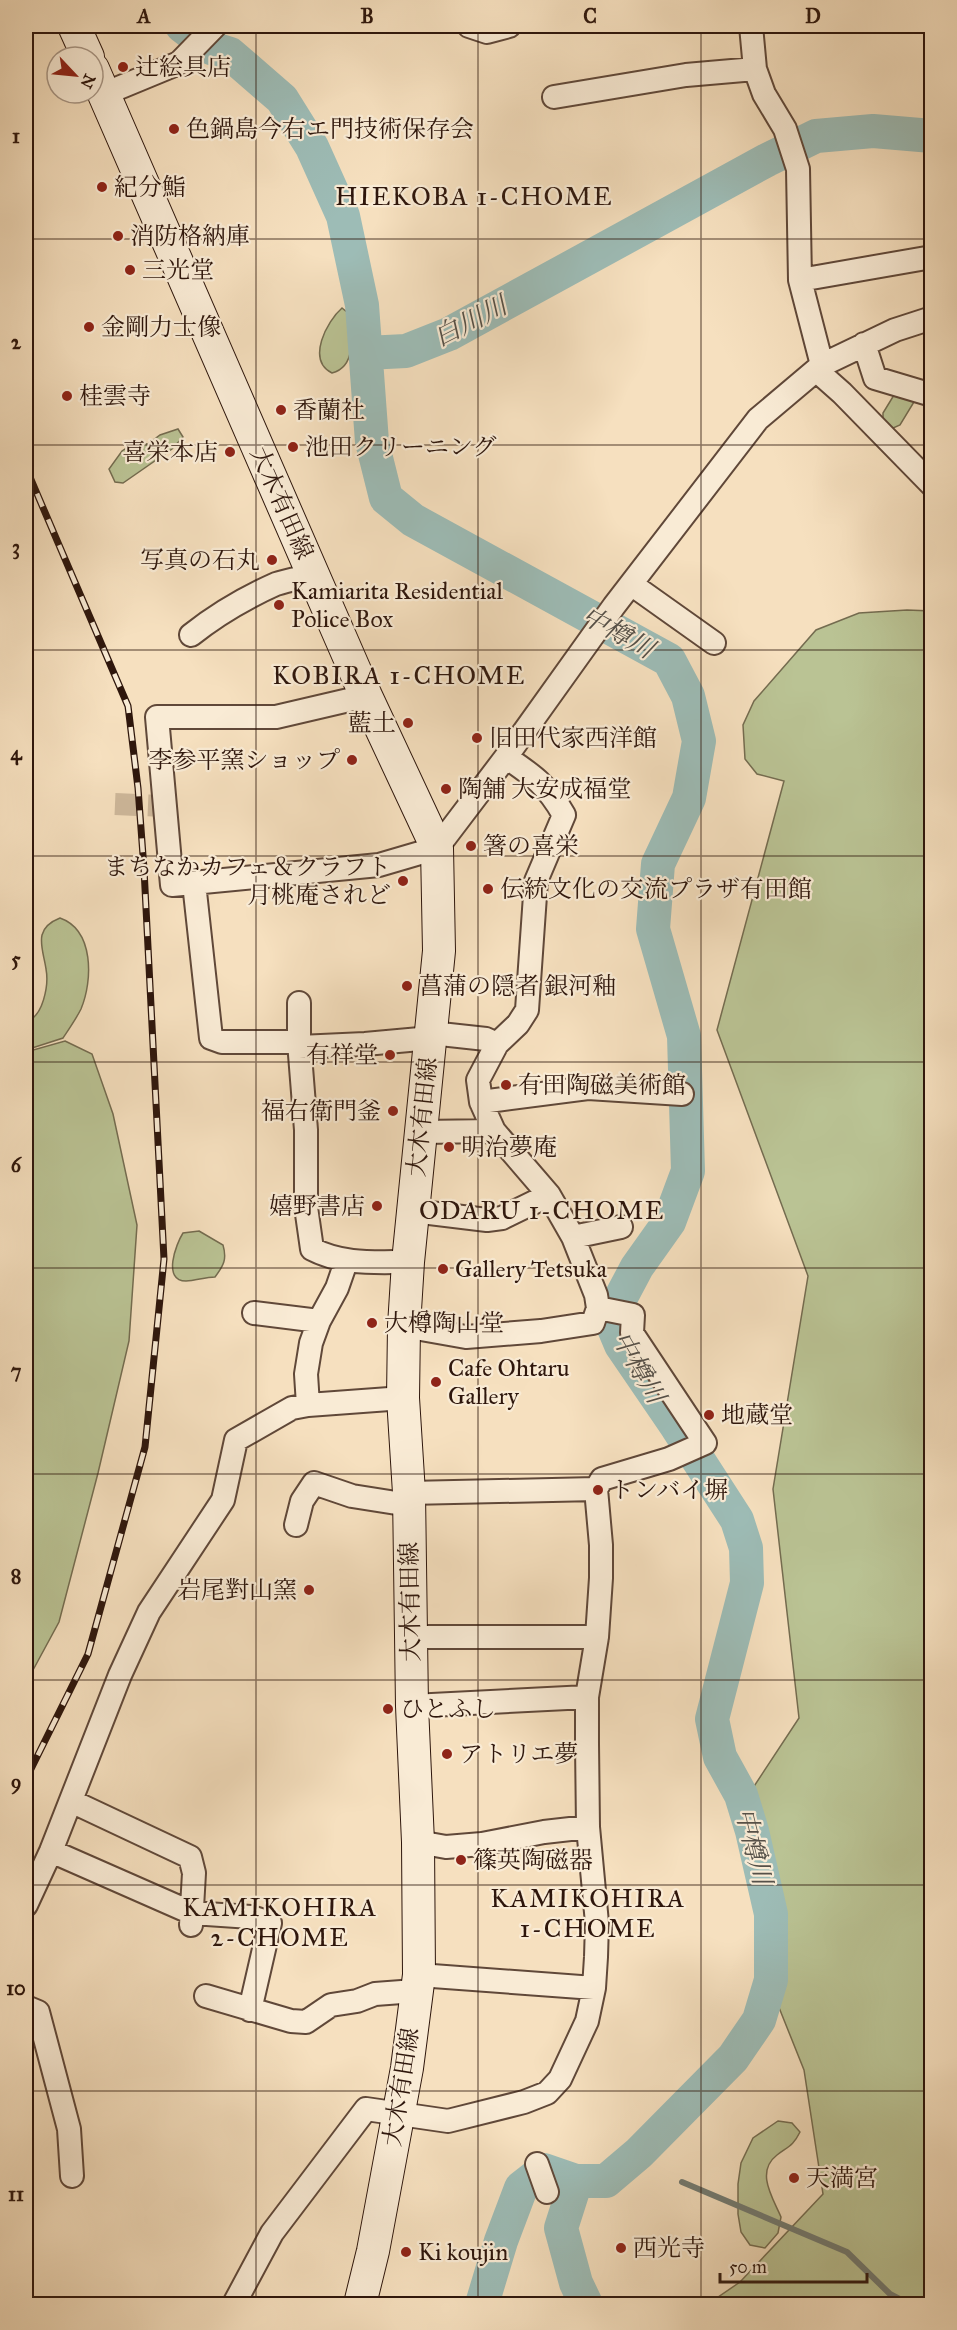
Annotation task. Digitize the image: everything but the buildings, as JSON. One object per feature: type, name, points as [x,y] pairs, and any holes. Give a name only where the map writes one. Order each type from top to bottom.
[{"type":"main road","points":[[74,26],[83,45]]},
{"type":"main road","name":"大木有田線","points":[[105,96],[366,696],[436,848],[439,951],[408,1262],[404,1326],[403,1398],[409,1499],[412,1706],[418,1842],[417,1983],[398,2114],[373,2251],[360,2304]]},
{"type":"street","points":[[105,81],[179,63],[215,26]]},
{"type":"street","points":[[469,26],[487,32],[509,26]]},
{"type":"street","points":[[751,26],[755,69],[764,94],[784,129],[798,169],[800,280],[819,368],[932,484]]},
{"type":"street","points":[[554,97],[686,75],[755,69]]},
{"type":"street","points":[[800,280],[932,257]]},
{"type":"street","points":[[366,696],[276,717],[157,717],[172,885],[379,865],[436,848],[506,757],[614,606],[758,419],[819,368],[864,344],[932,318]]},
{"type":"street","points":[[864,344],[875,378],[932,395]]},
{"type":"street","points":[[191,635],[205,624],[278,583],[313,575]]},
{"type":"street","points":[[631,584],[714,643]]},
{"type":"street","points":[[234,2304],[272,2233],[366,2109],[448,2121],[547,2094],[560,2079],[587,2021],[594,1988],[597,1923],[588,1827],[587,1697],[597,1637],[601,1578],[601,1545],[596,1489],[602,1479],[669,1459],[704,1444],[632,1333],[633,1315],[609,1311],[596,1295],[573,1237],[549,1195],[494,1131],[480,1102],[478,1080],[497,1044],[518,1024],[527,1010],[536,881],[564,815],[553,794],[537,779],[506,757]]},
{"type":"street","points":[[195,883],[211,1038],[222,1042],[299,1045],[365,1044],[431,1035],[486,1039],[497,1044]]},
{"type":"street","points":[[299,1003],[299,1045],[306,1130],[306,1207],[312,1249],[346,1262],[408,1262]]},
{"type":"street","points":[[480,1102],[588,1088],[682,1094]]},
{"type":"street","points":[[421,1132],[494,1131]]},
{"type":"street","points":[[413,1211],[487,1220],[502,1218],[549,1195]]},
{"type":"street","points":[[573,1237],[621,1227]]},
{"type":"street","points":[[308,1405],[306,1374],[311,1343],[319,1321],[337,1288],[346,1262]]},
{"type":"street","points":[[404,1326],[466,1337],[541,1331],[593,1323],[609,1311]]},
{"type":"street","points":[[254,1313],[319,1321]]},
{"type":"street","points":[[26,1905],[51,1851],[120,1675],[149,1612],[223,1500],[236,1440],[292,1408],[403,1398]]},
{"type":"street","points":[[296,1525],[302,1500],[315,1483],[352,1496],[409,1499],[596,1489]]},
{"type":"street","points":[[411,1637],[597,1637]]},
{"type":"street","points":[[412,1706],[587,1697]]},
{"type":"street","points":[[71,1801],[190,1857],[194,1873],[192,1919]]},
{"type":"street","points":[[418,1842],[446,1847],[482,1844],[544,1832],[588,1827]]},
{"type":"street","points":[[51,1851],[192,1919],[251,1917],[270,1923],[250,2010]]},
{"type":"street","points":[[206,1996],[291,2021],[306,2022],[331,2005],[357,2001],[417,1983],[594,1988]]},
{"type":"street","points":[[26,2007],[38,2012],[69,2129],[72,2176]]},
{"type":"street","points":[[537,2164],[547,2192]]},
{"type":"green space","points":[[342,308],[348,313],[351,348],[346,363],[332,373],[324,367],[320,359],[320,350],[325,331]]},
{"type":"green space","points":[[920,392],[900,425],[891,429],[883,423],[883,413],[894,395]]},
{"type":"green space","points":[[178,429],[183,437],[172,449],[123,483],[115,482],[109,469],[122,451],[134,443],[148,444],[160,435]]},
{"type":"green space","points":[[932,611],[931,2304],[708,2304],[740,2282],[823,2194],[804,2070],[762,1965],[745,1800],[799,1718],[773,1489],[808,1276],[717,1030],[784,781],[757,774],[745,759],[743,725],[754,701],[816,630],[859,613]]},
{"type":"green space","points":[[60,918],[71,924],[85,944],[89,971],[85,997],[79,1013],[63,1038],[26,1050],[26,1021],[37,1014],[45,992],[47,976],[41,940],[42,933],[51,922]]},
{"type":"green space","points":[[65,1041],[92,1054],[113,1114],[137,1225],[129,1341],[98,1473],[59,1622],[26,1683],[26,1052]]},
{"type":"green space","points":[[199,1231],[223,1245],[225,1258],[223,1265],[215,1277],[189,1281],[179,1279],[174,1275],[173,1269],[177,1245],[183,1233]]},
{"type":"green space","points":[[778,2121],[792,2123],[800,2132],[793,2143],[777,2155],[767,2169],[766,2177],[770,2194],[781,2217],[778,2233],[765,2248],[750,2245],[741,2232],[738,2214],[738,2184],[741,2163],[753,2138]]},
{"type":"waterway","name":"中樽川","points":[[182,26],[211,48],[230,54],[282,99],[312,147],[343,216],[362,305],[372,442],[386,498],[413,520],[669,660],[688,696],[699,741],[689,798],[658,864],[653,929],[684,1036],[688,1171],[669,1222],[637,1267],[619,1301],[613,1326],[621,1345],[737,1520],[746,1548],[747,1583],[712,1719],[720,1757],[741,1795],[752,1831],[771,1914],[771,1980],[759,2020],[733,2058],[639,2153],[606,2181],[576,2181],[544,2170],[521,2188],[501,2241],[482,2304]]},
{"type":"waterway","name":"白川川","points":[[366,353],[406,351],[449,334],[767,160],[816,136],[873,131],[932,136]]},
{"type":"waterway","name":"中樽川","points":[[576,2181],[561,2228],[576,2283],[586,2304]]},
{"type":"waterway","points":[[682,2182],[847,2252],[890,2294],[907,2303],[919,2304]]},
{"type":"tunnel","points":[[115,804],[163,806]]},
{"type":"railway","points":[[26,468],[128,706],[138,788],[144,869],[164,1259],[145,1447],[88,1654],[26,1779]]},
{"type":"place","name":"辻絵具店","points":[[123,67]]},
{"type":"place","name":"色鍋島今右エ門技術保存会","points":[[174,129]]},
{"type":"place","name":"紀分鮨","points":[[102,187]]},
{"type":"place","name":"消防格納庫","points":[[118,236]]},
{"type":"place","name":"三光堂","points":[[130,270]]},
{"type":"place","name":"金剛力士像","points":[[89,327]]},
{"type":"place","name":"桂雲寺","points":[[67,396]]},
{"type":"place","name":"香蘭社","points":[[281,410]]},
{"type":"place","name":"池田クリーニング","points":[[293,447]]},
{"type":"place","name":"喜栄本店","points":[[230,452]]},
{"type":"place","name":"写真の石丸","points":[[272,560]]},
{"type":"place","name":"Kamiarita Residential Police Box","points":[[279,605]]},
{"type":"place","name":"藍土","points":[[408,723]]},
{"type":"place","name":"旧田代家西洋館","points":[[477,738]]},
{"type":"place","name":"李参平窯ショップ","points":[[352,760]]},
{"type":"place","name":"陶舗 大安成福堂","points":[[446,789]]},
{"type":"place","name":"箸の喜栄","points":[[471,846]]},
{"type":"place","name":"まちなかカフェ＆クラフト 月桃庵されど","points":[[403,881]]},
{"type":"place","name":"伝統文化の交流プラザ有田館","points":[[488,889]]},
{"type":"place","name":"菖蒲の隠者 銀河釉","points":[[407,986]]},
{"type":"place","name":"有祥堂","points":[[390,1055]]},
{"type":"place","name":"有田陶磁美術館","points":[[506,1085]]},
{"type":"place","name":"福右衛門釜","points":[[393,1111]]},
{"type":"place","name":"明治夢庵","points":[[449,1147]]},
{"type":"place","name":"嬉野書店","points":[[377,1206]]},
{"type":"place","name":"Gallery Tetsuka","points":[[443,1269]]},
{"type":"place","name":"大樽陶山堂","points":[[372,1323]]},
{"type":"place","name":"Cafe Ohtaru Gallery","points":[[436,1382]]},
{"type":"place","name":"地蔵堂","points":[[709,1415]]},
{"type":"place","name":"トンバイ塀","points":[[598,1490]]},
{"type":"place","name":"岩尾對山窯","points":[[309,1590]]},
{"type":"place","name":"ひとふし","points":[[388,1709]]},
{"type":"place","name":"アトリエ夢","points":[[447,1754]]},
{"type":"place","name":"篠英陶磁器","points":[[461,1860]]},
{"type":"place","name":"天満宮","points":[[794,2178]]},
{"type":"place","name":"西光寺","points":[[621,2248]]},
{"type":"place","name":"Ki koujin","points":[[406,2252]]},
{"type":"district","name":"HIEKOBA 1-CHOME","points":[[474,196]]},
{"type":"district","name":"KOBIRA 1-CHOME","points":[[399,675]]},
{"type":"district","name":"ODARU 1-CHOME","points":[[542,1210]]},
{"type":"district","name":"KAMIKOHIRA 1-CHOME","points":[[588,1912]]},
{"type":"district","name":"KAMIKOHIRA 2-CHOME","points":[[280,1922]]}]
